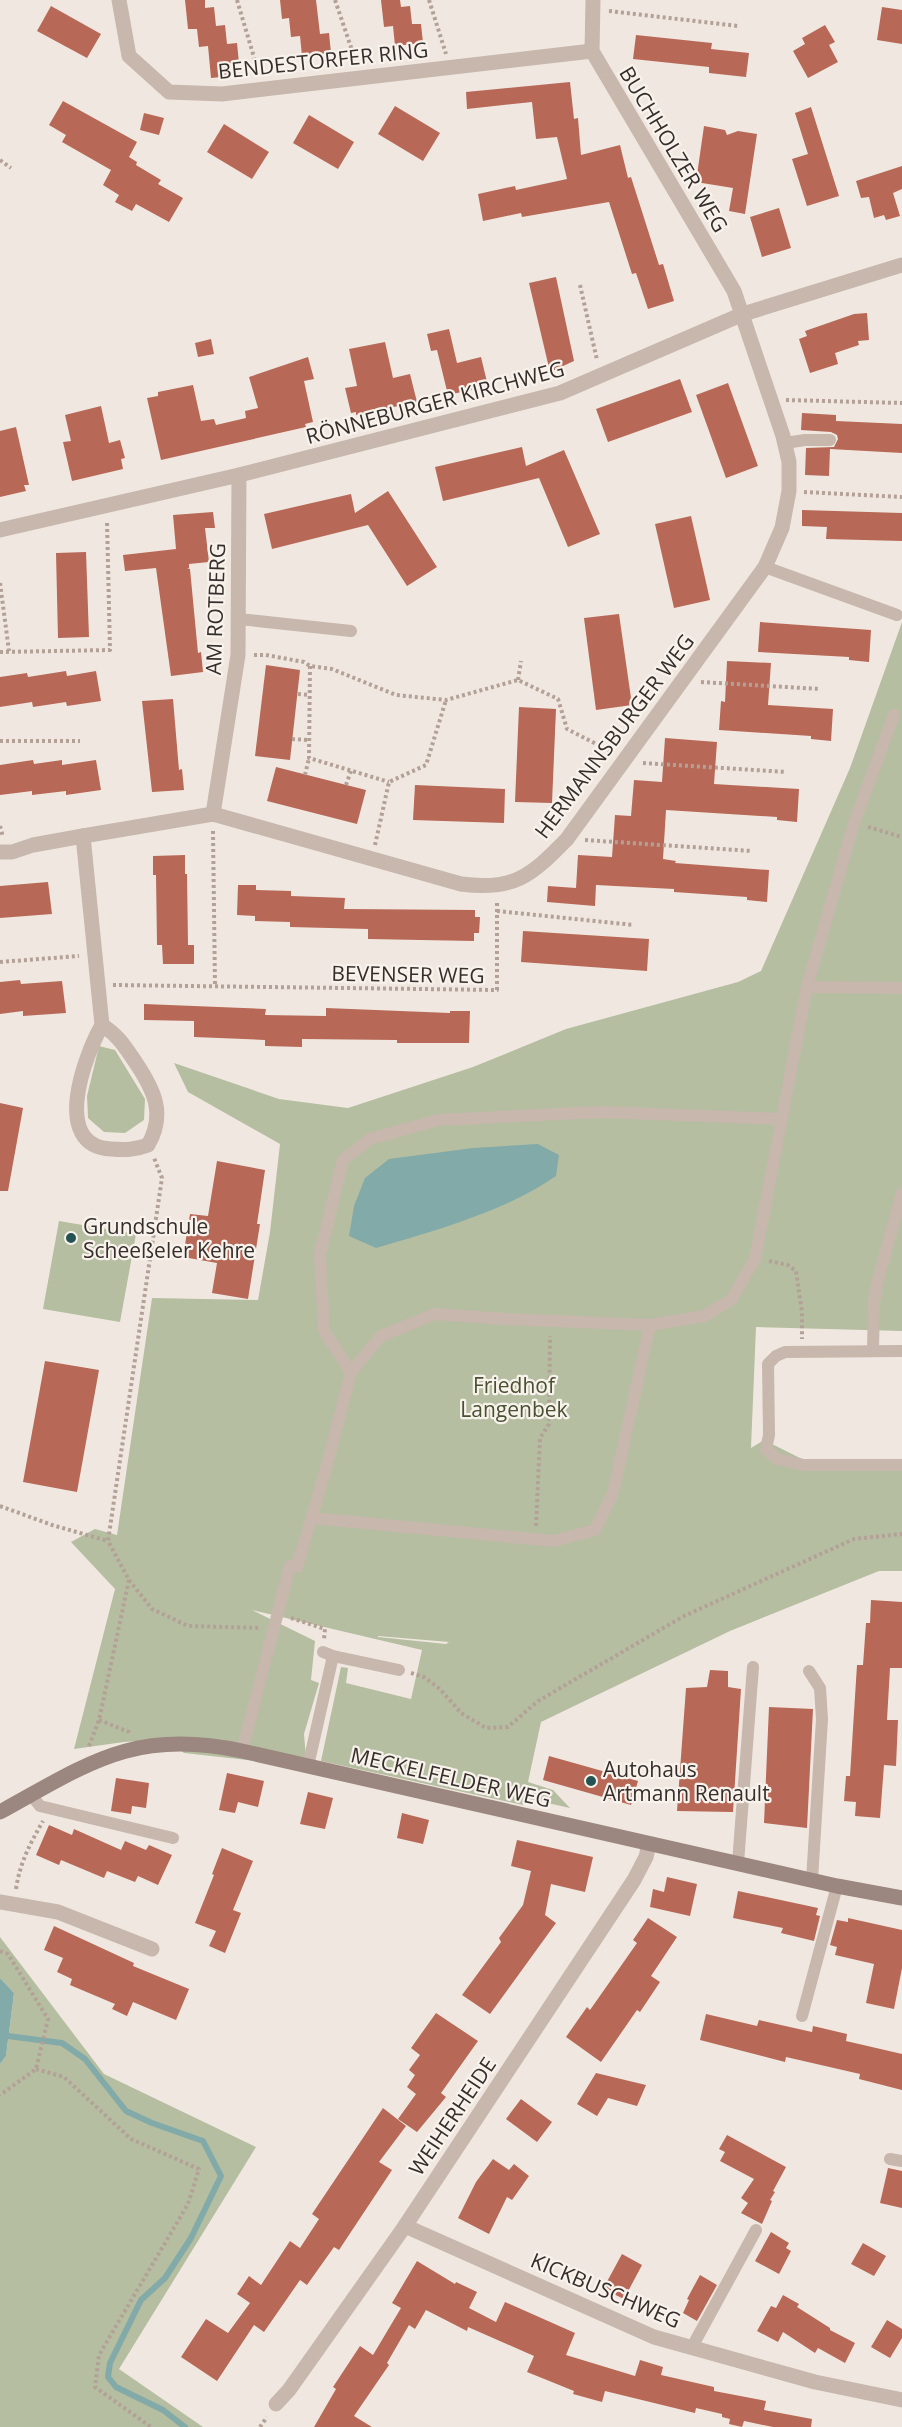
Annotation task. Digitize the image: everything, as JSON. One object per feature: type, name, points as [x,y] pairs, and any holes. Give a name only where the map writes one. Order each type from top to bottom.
[{"type":"main road","name":"MECKELFELDER WEG","points":[[0,1812],[83,1767],[116,1752],[136,1748],[197,1744],[242,1751],[837,1886],[902,1898]]},
{"type":"street","name":"BENDESTORFER RING","points":[[119,0],[129,56],[169,92],[222,94],[592,51]]},
{"type":"street","points":[[592,51],[593,5]]},
{"type":"street","name":"BUCHHOLZER WEG","points":[[592,51],[695,223],[734,291],[743,314]]},
{"type":"street","name":"RÖNNEBURGER KIRCHWEG","points":[[0,530],[239,475],[560,393],[743,314],[902,265]]},
{"type":"street","name":"HERMANNSBURGER WEG","points":[[0,852],[12,852],[33,845],[213,814],[460,884],[482,887],[497,886],[510,883],[535,870],[567,839],[686,677],[765,567],[782,528],[789,491],[789,462],[785,443],[743,314]]},
{"type":"street","name":"AM ROTBERG","points":[[213,814],[238,655],[239,475]]},
{"type":"street","points":[[83,836],[102,1025],[93,1041],[76,1095],[76,1110],[79,1125],[87,1142],[99,1149],[133,1151],[148,1145],[156,1132],[156,1101],[149,1083],[117,1035],[102,1025]]},
{"type":"street","name":"WEIHERHEIDE","points":[[276,2404],[289,2390],[405,2226],[634,1880],[646,1857],[649,1844]]},
{"type":"street","points":[[7,1903],[58,1912],[152,1949]]},
{"type":"street","name":"KICKBUSCHWEG","points":[[405,2226],[654,2337],[816,2382],[902,2400]]},
{"type":"lane","points":[[785,443],[830,440]]},
{"type":"lane","points":[[765,567],[897,615]]},
{"type":"lane","points":[[239,619],[351,632]]},
{"type":"lane","points":[[242,1751],[291,1566],[297,1567],[351,1372],[381,1336],[435,1314],[650,1325],[704,1316],[731,1300],[755,1259],[807,987],[854,823],[894,715]]},
{"type":"lane","points":[[807,987],[902,988]]},
{"type":"lane","points":[[351,1372],[324,1330],[320,1254],[343,1160],[370,1138],[438,1120],[601,1112],[782,1119]]},
{"type":"lane","points":[[873,1350],[874,1302],[877,1284],[902,1193]]},
{"type":"lane","points":[[312,1518],[554,1540],[595,1530],[613,1492],[650,1325]]},
{"type":"lane","points":[[902,1351],[785,1352],[776,1356],[768,1364],[769,1435],[766,1449],[777,1459],[804,1465],[902,1465]]},
{"type":"lane","points":[[308,1766],[328,1654],[399,1670]]},
{"type":"lane","points":[[738,1863],[753,1667]]},
{"type":"lane","points":[[809,1671],[820,1688],[822,1719],[812,1880]]},
{"type":"lane","points":[[32,1795],[40,1806],[173,1838]]},
{"type":"lane","points":[[802,2016],[837,1886]]},
{"type":"lane","points":[[692,2347],[756,2230]]},
{"type":"path","points":[[237,0],[263,89]]},
{"type":"path","points":[[335,0],[362,77]]},
{"type":"path","points":[[429,0],[451,67]]},
{"type":"path","points":[[593,5],[738,26]]},
{"type":"path","points":[[0,160],[11,168]]},
{"type":"path","points":[[580,285],[601,375]]},
{"type":"path","points":[[771,403],[792,400],[902,404]]},
{"type":"path","points":[[789,491],[902,496]]},
{"type":"path","points":[[0,652],[110,650],[106,506]]},
{"type":"path","points":[[0,583],[9,651]]},
{"type":"path","points":[[238,655],[266,655],[304,662],[310,666],[332,669],[396,694],[446,700],[518,680],[558,699],[567,729],[625,761],[786,772]]},
{"type":"path","points":[[518,680],[521,661]]},
{"type":"path","points":[[305,774],[309,758],[310,666]]},
{"type":"path","points":[[686,677],[707,684],[820,689]]},
{"type":"path","points":[[297,694],[309,695]]},
{"type":"path","points":[[309,758],[389,782],[426,765],[446,700]]},
{"type":"path","points":[[292,739],[308,740]]},
{"type":"path","points":[[0,741],[80,741]]},
{"type":"path","points":[[346,785],[351,771]]},
{"type":"path","points":[[372,860],[389,782]]},
{"type":"path","points":[[213,814],[215,986]]},
{"type":"path","points":[[854,823],[902,837]]},
{"type":"path","points":[[567,839],[752,851]]},
{"type":"path","name":"BEVENSER WEG","points":[[98,984],[497,990],[497,886]]},
{"type":"path","points":[[497,911],[634,925]]},
{"type":"path","points":[[0,962],[95,955]]},
{"type":"path","points":[[148,1145],[162,1178],[108,1540],[129,1580],[152,1609],[188,1626],[275,1630]]},
{"type":"path","points":[[755,1259],[788,1265],[796,1271],[802,1312],[802,1352]]},
{"type":"path","points":[[536,1539],[540,1438],[549,1424],[551,1321]]},
{"type":"path","points":[[0,1506],[52,1525],[108,1540]]},
{"type":"path","points":[[399,1670],[424,1677],[440,1689],[461,1713],[486,1728],[508,1727],[538,1701],[684,1616],[854,1539],[902,1534]]},
{"type":"path","points":[[83,1767],[99,1720],[129,1580]]},
{"type":"path","points":[[279,1615],[325,1629]]},
{"type":"path","points":[[99,1720],[129,1732],[136,1748]]},
{"type":"path","points":[[7,1903],[26,1851],[51,1808]]},
{"type":"path","points":[[0,1951],[8,1954],[48,2019],[36,2069],[0,2095]]},
{"type":"path","points":[[36,2069],[64,2077],[130,2139],[199,2169],[188,2204],[99,2355],[95,2388],[151,2427]]},
{"type":"green space","name":"Friedhof Langenbek","points":[[902,622],[902,1331],[756,1327],[751,1448],[764,1440],[806,1461],[902,1470],[902,1571],[879,1571],[730,1631],[541,1722],[528,1782],[553,1790],[570,1808],[525,1798],[523,1805],[321,1761],[341,1667],[348,1668],[346,1683],[411,1699],[422,1650],[252,1610],[315,1641],[311,1680],[319,1683],[304,1734],[306,1758],[256,1761],[184,1753],[167,1739],[74,1749],[115,1589],[71,1542],[95,1529],[117,1535],[152,1298],[258,1300],[270,1232],[280,1144],[188,1092],[174,1063],[279,1099],[348,1108],[473,1067],[566,1029],[738,982],[761,971],[850,768]],"holes":[[[378,1636],[449,1642],[446,1644]]]},
{"type":"green space","points":[[99,1046],[115,1050],[145,1099],[144,1120],[125,1133],[104,1132],[88,1118],[87,1096]]},
{"type":"green space","points":[[59,1221],[136,1234],[120,1322],[43,1309]]},
{"type":"green space","points":[[0,1937],[104,2074],[256,2147],[119,2369],[203,2427],[0,2427],[0,2064],[6,2056],[14,1993],[0,1978]]},
{"type":"water","points":[[538,1144],[559,1155],[556,1176],[515,1200],[469,1219],[376,1248],[349,1236],[354,1206],[365,1178],[389,1159],[473,1148]]},
{"type":"water","points":[[0,1978],[14,1993],[6,2056],[0,2064]]},
{"type":"building","points":[[185,0],[205,0],[205,8],[214,7],[216,26],[225,25],[227,44],[237,43],[239,63],[230,64],[231,76],[211,78],[208,46],[199,47],[197,29],[188,29]]},
{"type":"building","points":[[280,0],[316,0],[320,34],[329,33],[331,53],[302,56],[300,36],[291,37],[289,18],[282,19]]},
{"type":"building","points":[[381,0],[400,0],[401,7],[410,6],[412,24],[421,24],[423,43],[395,46],[393,26],[384,27]]},
{"type":"building","points":[[51,6],[101,34],[87,58],[37,31]]},
{"type":"building","points":[[882,7],[902,10],[902,44],[877,40]]},
{"type":"building","points":[[825,25],[835,42],[829,45],[838,62],[808,78],[793,51],[805,44],[802,38]]},
{"type":"building","points":[[636,35],[712,43],[711,49],[749,53],[746,77],[709,73],[709,67],[633,59]]},
{"type":"building","points":[[570,82],[574,119],[578,118],[581,155],[620,145],[628,178],[631,177],[659,265],[663,264],[674,301],[648,309],[636,273],[632,274],[609,202],[522,217],[521,213],[483,221],[478,194],[515,186],[516,190],[567,179],[557,137],[536,139],[532,102],[467,109],[466,92]]},
{"type":"building","points":[[63,101],[137,142],[129,157],[137,162],[136,165],[161,180],[158,184],[183,198],[169,222],[136,204],[132,211],[115,202],[119,195],[103,185],[111,170],[62,142],[66,135],[49,125]]},
{"type":"building","points":[[395,106],[440,133],[423,161],[378,134]]},
{"type":"building","points":[[811,107],[839,196],[807,206],[792,159],[808,154],[795,113]]},
{"type":"building","points":[[144,113],[164,118],[159,135],[140,130]]},
{"type":"building","points":[[309,115],[354,142],[338,169],[293,143]]},
{"type":"building","points":[[224,124],[269,152],[252,179],[207,152]]},
{"type":"building","points":[[704,126],[725,130],[727,135],[738,131],[757,134],[745,214],[729,211],[733,188],[696,182]]},
{"type":"building","points":[[902,166],[902,189],[893,193],[900,216],[886,220],[884,215],[874,218],[869,197],[861,198],[856,181]]},
{"type":"building","points":[[779,208],[791,248],[762,257],[750,217]]},
{"type":"building","points":[[556,277],[574,361],[550,372],[529,283]]},
{"type":"building","points":[[867,313],[869,340],[858,341],[859,345],[835,353],[838,364],[810,373],[799,339],[807,336],[805,331],[854,314]]},
{"type":"building","points":[[449,329],[457,363],[481,357],[487,382],[474,386],[475,389],[448,395],[437,350],[431,351],[427,334]]},
{"type":"building","points":[[211,339],[214,354],[198,357],[195,343]]},
{"type":"building","points":[[385,342],[393,378],[410,374],[417,402],[356,415],[356,412],[351,413],[345,388],[357,386],[349,349]]},
{"type":"building","points":[[308,357],[314,379],[304,381],[313,422],[305,424],[306,427],[161,460],[147,398],[158,396],[158,392],[193,385],[201,421],[214,419],[216,425],[246,418],[245,411],[258,408],[249,377]]},
{"type":"building","points":[[680,379],[692,412],[608,442],[596,409]]},
{"type":"building","points":[[728,383],[758,466],[726,478],[696,395]]},
{"type":"building","points":[[101,406],[109,443],[120,440],[125,458],[121,459],[123,469],[72,481],[63,442],[71,441],[65,415]]},
{"type":"building","points":[[802,413],[836,415],[836,421],[902,424],[902,453],[830,449],[829,476],[805,475],[806,448],[834,447],[838,439],[837,435],[831,432],[801,430]]},
{"type":"building","points":[[16,427],[29,485],[24,485],[26,491],[0,497],[0,431]]},
{"type":"building","points":[[522,447],[526,466],[564,450],[600,534],[568,547],[539,478],[443,501],[435,467]]},
{"type":"building","points":[[388,491],[437,567],[407,586],[368,525],[272,549],[264,514],[351,494],[355,513]]},
{"type":"building","points":[[802,510],[902,513],[902,541],[826,539],[827,527],[802,526]]},
{"type":"building","points":[[213,512],[215,528],[205,528],[209,562],[189,564],[187,568],[190,569],[198,653],[201,652],[203,672],[171,676],[156,568],[125,571],[123,555],[176,549],[173,515]]},
{"type":"building","points":[[691,516],[710,600],[674,608],[655,524]]},
{"type":"building","points":[[86,552],[89,637],[58,638],[56,553]]},
{"type":"building","points":[[619,614],[632,705],[596,710],[584,618]]},
{"type":"building","points":[[760,622],[871,630],[869,662],[849,660],[849,657],[758,652]]},
{"type":"building","points":[[727,661],[771,663],[768,705],[833,709],[831,741],[811,739],[811,736],[719,730],[721,701],[725,702]]},
{"type":"building","points":[[266,665],[300,670],[290,760],[255,756]]},
{"type":"building","points":[[66,671],[67,676],[96,671],[101,701],[67,706],[66,702],[33,707],[32,702],[0,707],[0,677],[27,673],[28,677]]},
{"type":"building","points":[[173,699],[179,770],[182,769],[184,790],[152,792],[142,701]]},
{"type":"building","points":[[519,707],[556,709],[552,803],[515,802]]},
{"type":"building","points":[[665,738],[717,742],[714,784],[799,789],[797,822],[777,820],[777,817],[666,810],[663,859],[676,861],[675,863],[769,870],[767,902],[747,900],[747,897],[674,892],[674,889],[596,885],[595,906],[547,902],[548,886],[576,888],[578,855],[612,857],[615,815],[631,816],[634,780],[662,782]]},
{"type":"building","points":[[33,760],[34,764],[62,760],[62,765],[96,760],[101,790],[66,795],[66,791],[32,795],[32,791],[0,795],[0,765]]},
{"type":"building","points":[[276,767],[366,790],[357,824],[267,801]]},
{"type":"building","points":[[415,785],[505,789],[504,823],[413,820]]},
{"type":"building","points":[[185,855],[188,945],[194,945],[194,964],[163,964],[162,945],[157,945],[156,875],[153,875],[153,856]]},
{"type":"building","points":[[48,882],[52,914],[0,918],[0,886]]},
{"type":"building","points":[[238,885],[256,885],[256,890],[291,891],[291,896],[345,898],[344,909],[475,910],[475,917],[480,917],[479,933],[474,933],[474,941],[368,939],[368,929],[290,927],[290,922],[255,921],[255,916],[237,915]]},
{"type":"building","points":[[523,931],[649,939],[647,971],[521,962]]},
{"type":"building","points":[[20,980],[21,984],[62,981],[66,1013],[23,1016],[23,1011],[0,1014],[0,982]]},
{"type":"building","points":[[144,1004],[266,1009],[265,1015],[326,1016],[326,1008],[450,1013],[450,1011],[470,1011],[469,1043],[302,1039],[302,1047],[265,1046],[265,1040],[194,1037],[194,1021],[144,1020]]},
{"type":"building","points":[[0,1103],[23,1108],[8,1191],[0,1191]]},
{"type":"building","points":[[217,1161],[265,1170],[257,1224],[260,1224],[248,1299],[212,1293],[217,1263],[183,1257],[190,1214],[208,1216]]},
{"type":"building","points":[[45,1361],[99,1370],[77,1492],[23,1482]]},
{"type":"building","points":[[871,1600],[902,1602],[902,1668],[890,1668],[887,1720],[898,1720],[896,1766],[884,1765],[880,1818],[855,1816],[856,1802],[844,1801],[846,1776],[850,1776],[857,1665],[863,1665],[866,1623],[870,1623]]},
{"type":"building","points":[[710,1670],[728,1671],[728,1687],[741,1689],[733,1812],[677,1811],[686,1688],[707,1687]]},
{"type":"building","points":[[769,1707],[813,1709],[807,1828],[764,1823]]},
{"type":"building","name":"Autohaus Artmann Renault","points":[[549,1756],[638,1781],[631,1805],[543,1780]]},
{"type":"building","points":[[227,1773],[264,1781],[258,1807],[238,1802],[235,1813],[219,1810]]},
{"type":"building","points":[[116,1778],[149,1783],[146,1808],[132,1806],[131,1814],[111,1811]]},
{"type":"building","points":[[308,1792],[333,1798],[325,1829],[300,1824]]},
{"type":"building","points":[[402,1813],[429,1820],[423,1844],[397,1838]]},
{"type":"building","points":[[49,1825],[72,1835],[74,1829],[121,1850],[125,1841],[146,1850],[149,1845],[172,1855],[158,1885],[138,1876],[135,1882],[107,1871],[104,1878],[61,1860],[59,1865],[36,1855]]},
{"type":"building","points":[[517,1840],[593,1857],[585,1892],[551,1884],[545,1915],[556,1923],[490,2014],[462,1995],[501,1942],[499,1938],[523,1905],[531,1871],[511,1866]]},
{"type":"building","points":[[222,1848],[253,1861],[233,1910],[241,1913],[225,1953],[209,1946],[216,1931],[195,1923]]},
{"type":"building","points":[[667,1877],[697,1884],[690,1916],[650,1907],[653,1889],[664,1892]]},
{"type":"building","points":[[738,1891],[818,1908],[816,1915],[820,1916],[814,1941],[781,1933],[783,1928],[733,1918]]},
{"type":"building","points":[[648,1918],[677,1937],[651,1976],[660,1982],[640,2012],[637,2010],[601,2062],[566,2037],[587,2007],[590,2010],[637,1943],[633,1940]]},
{"type":"building","points":[[848,1918],[902,1930],[902,1968],[894,2009],[866,2003],[874,1964],[835,1955],[837,1947],[830,1945],[837,1920],[848,1922]]},
{"type":"building","points":[[54,1926],[134,1963],[133,1966],[189,1989],[176,2020],[133,2002],[127,2016],[112,2009],[115,2004],[70,1985],[72,1979],[57,1972],[63,1958],[44,1950]]},
{"type":"building","points":[[436,2013],[478,2041],[441,2093],[446,2097],[417,2132],[398,2119],[416,2094],[407,2087],[415,2075],[409,2070],[420,2055],[411,2048]]},
{"type":"building","points":[[706,2014],[757,2026],[759,2020],[812,2032],[813,2026],[847,2034],[846,2041],[902,2054],[902,2090],[859,2079],[860,2074],[786,2057],[785,2062],[700,2040]]},
{"type":"building","points":[[596,2073],[646,2085],[637,2106],[608,2098],[597,2116],[577,2104]]},
{"type":"building","points":[[521,2099],[552,2122],[537,2142],[506,2119]]},
{"type":"building","points":[[383,2108],[406,2126],[379,2162],[392,2170],[339,2250],[334,2247],[307,2285],[300,2280],[264,2332],[254,2325],[217,2381],[181,2357],[206,2319],[228,2333],[250,2303],[237,2294],[249,2276],[261,2285],[290,2241],[300,2248],[319,2219],[312,2214]]},
{"type":"building","points":[[727,2135],[786,2167],[773,2191],[775,2192],[770,2200],[772,2201],[762,2224],[741,2213],[748,2203],[741,2198],[754,2179],[720,2161],[725,2152],[719,2149]]},
{"type":"building","points":[[493,2159],[509,2170],[514,2164],[529,2176],[512,2200],[507,2197],[489,2234],[458,2218],[476,2182]]},
{"type":"building","points":[[888,2168],[902,2171],[902,2208],[880,2203]]},
{"type":"building","points":[[771,2232],[789,2243],[786,2248],[791,2251],[779,2274],[755,2261]]},
{"type":"building","points":[[863,2243],[886,2256],[874,2276],[851,2264]]},
{"type":"building","points":[[622,2254],[642,2265],[624,2299],[603,2289]]},
{"type":"building","points":[[417,2261],[455,2284],[456,2282],[477,2292],[469,2308],[496,2322],[505,2302],[575,2333],[566,2355],[635,2376],[640,2360],[663,2367],[661,2375],[714,2387],[714,2391],[766,2401],[764,2410],[812,2419],[811,2427],[773,2427],[744,2421],[742,2427],[729,2424],[730,2419],[722,2417],[722,2414],[696,2408],[695,2413],[605,2391],[602,2402],[573,2394],[574,2391],[527,2372],[534,2356],[468,2327],[467,2331],[426,2310],[415,2329],[409,2325],[387,2363],[389,2365],[354,2416],[372,2427],[314,2427],[336,2389],[333,2387],[360,2346],[373,2355],[401,2308],[392,2303]]},
{"type":"building","points":[[700,2275],[717,2285],[697,2321],[683,2313],[689,2300],[687,2299]]},
{"type":"building","points":[[783,2295],[799,2304],[797,2307],[830,2330],[855,2343],[845,2363],[818,2348],[815,2353],[783,2332],[778,2342],[757,2331],[771,2306],[776,2308]]},
{"type":"building","points":[[887,2320],[902,2329],[902,2338],[890,2358],[871,2347]]},
{"type":"waterway","points":[[0,2035],[62,2043],[85,2059],[126,2111],[203,2141],[221,2176],[191,2238],[165,2278],[141,2300],[110,2363],[108,2377],[116,2387],[163,2410],[185,2427]]},
{"type":"place","name":"Grundschule Scheeßeler Kehre","points":[[71,1238]]},
{"type":"place","name":"Autohaus Artmann Renault","points":[[591,1781]]}]
